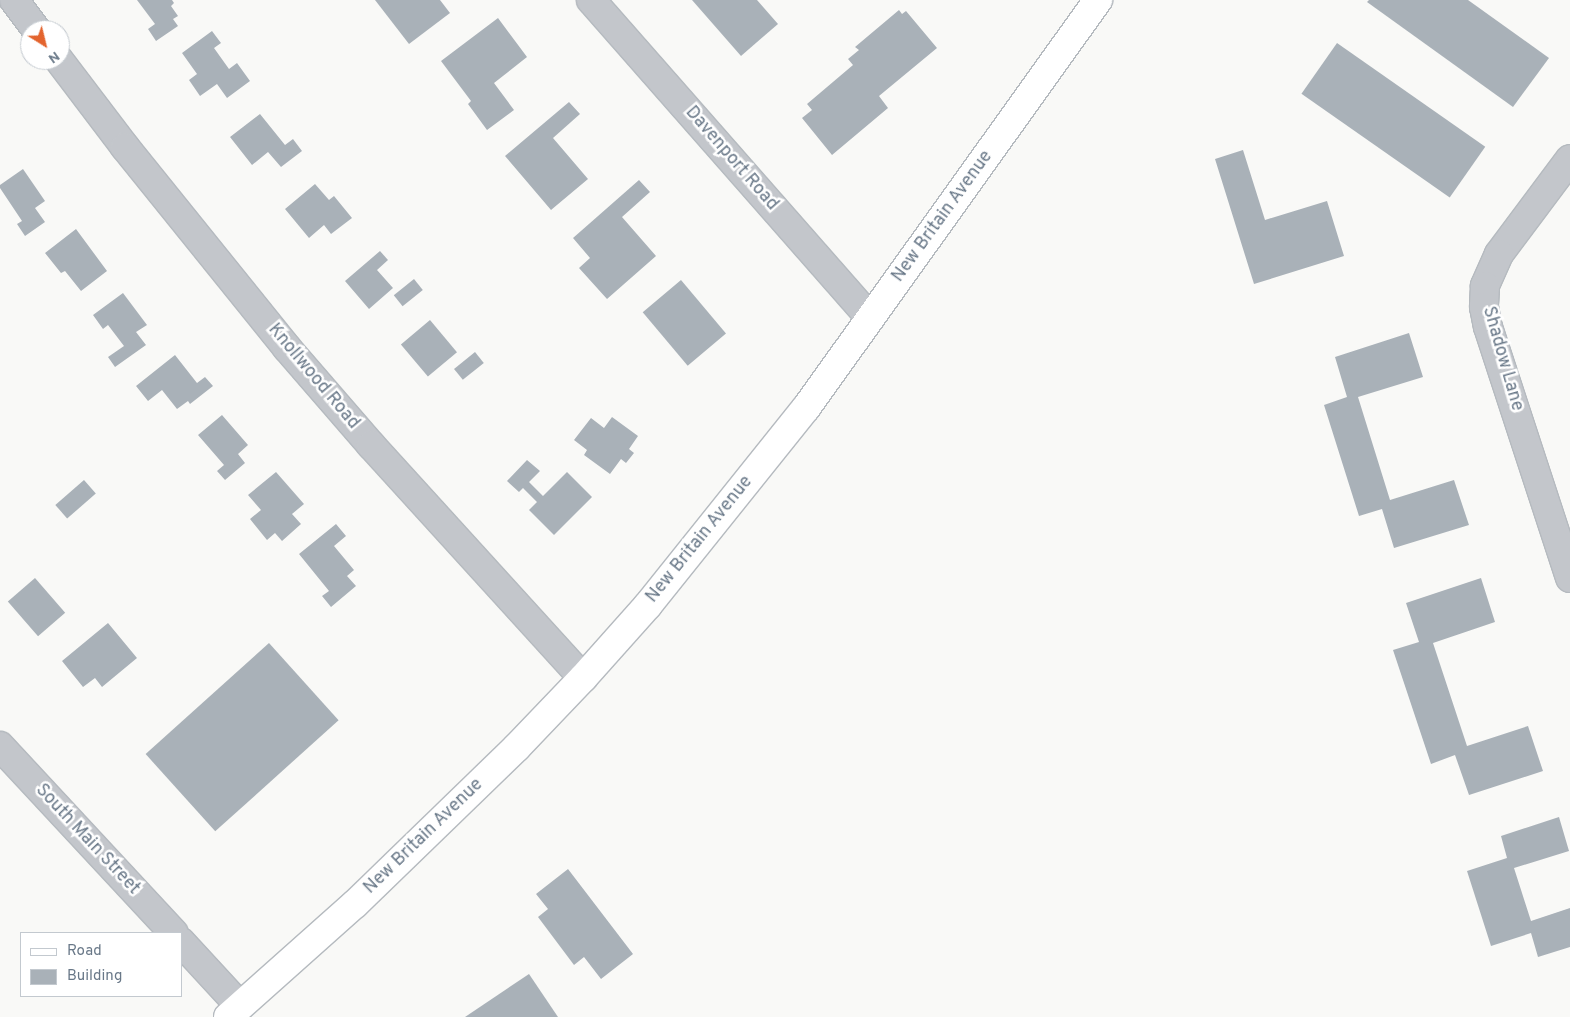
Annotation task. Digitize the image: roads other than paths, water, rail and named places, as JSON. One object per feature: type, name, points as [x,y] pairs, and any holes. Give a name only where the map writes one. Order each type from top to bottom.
[{"type":"main road","name":"New Britain Avenue","points":[[239,1013],[516,748],[583,678],[648,605],[800,416],[1098,0]]},
{"type":"street","points":[[14,0],[29,20]]},
{"type":"street","name":"Davenport Road","points":[[591,0],[870,318]]},
{"type":"street","name":"Knollwood Road","points":[[67,70],[125,147],[287,348],[398,475],[583,678]]},
{"type":"street","name":"Shadow Lane","points":[[1570,159],[1499,254],[1485,286],[1484,307],[1488,327],[1570,578]]},
{"type":"street","name":"South Main Street","points":[[0,746],[173,932]]},
{"type":"street","points":[[182,943],[239,1013]]}]
